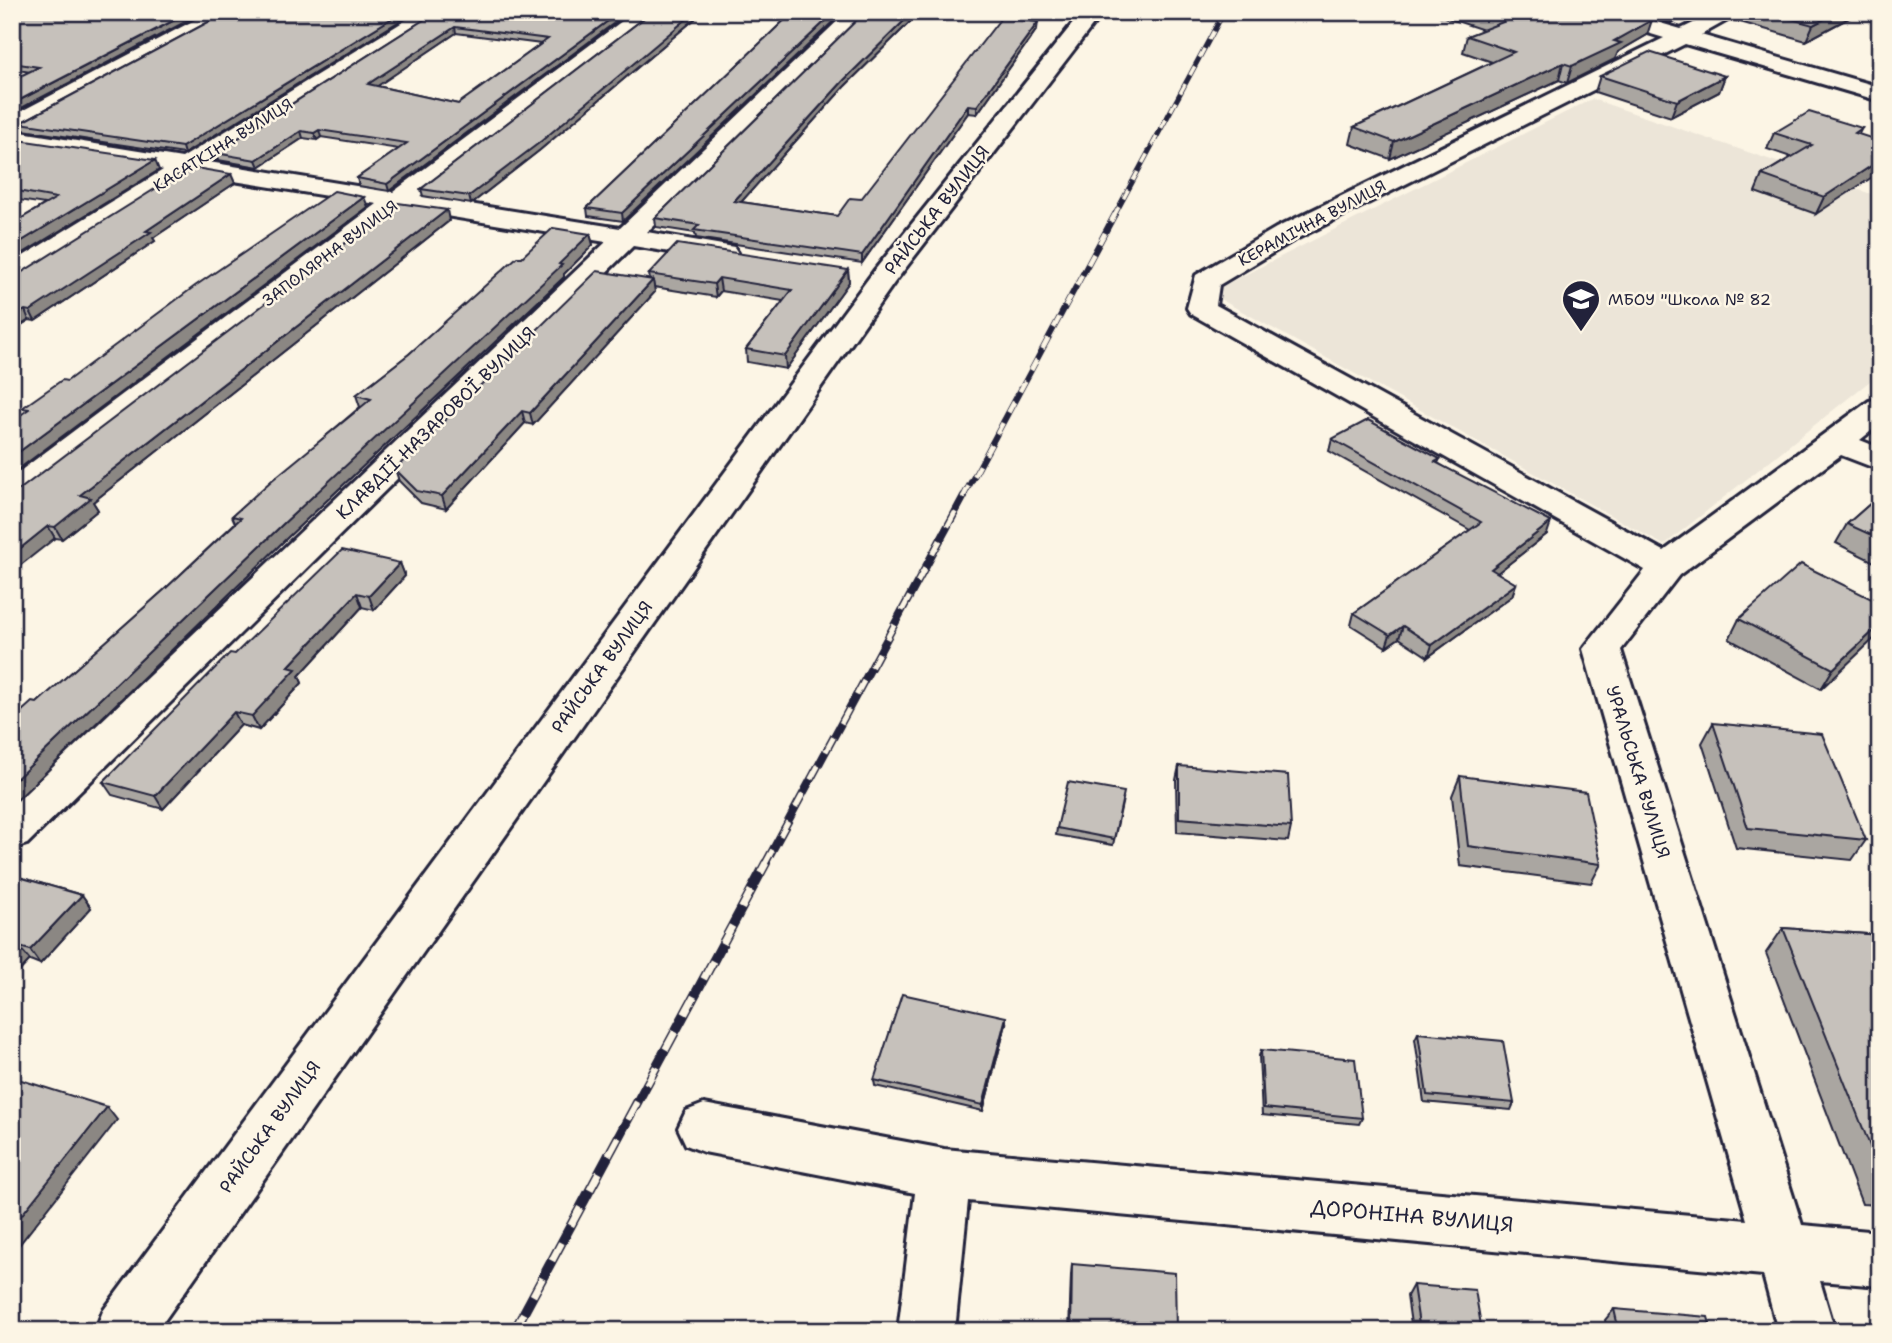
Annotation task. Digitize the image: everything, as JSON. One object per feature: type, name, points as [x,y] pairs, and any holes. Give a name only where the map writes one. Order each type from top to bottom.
[{"type":"street","points":[[12,125],[226,12]]},
{"type":"street","name":"КАСАТКІНА ВУЛИЦЯ","points":[[12,275],[191,166],[433,12]]},
{"type":"street","name":"ЗАПОЛЯРНА ВУЛИЦЯ","points":[[12,493],[648,12]]},
{"type":"street","name":"КЛАВДІЇ НАЗАРОВОЇ ВУЛИЦЯ","points":[[12,832],[859,12]]},
{"type":"street","name":"РАЙСЬКА ВУЛИЦЯ","points":[[123,1331],[870,275],[1093,12]]},
{"type":"street","points":[[1599,12],[1880,94]]},
{"type":"street","name":"КЕРАМІЧНА ВУЛИЦЯ","points":[[1666,567],[1200,308],[1206,281],[1285,234],[1732,12]]},
{"type":"street","points":[[12,138],[191,166],[397,203],[748,257]]},
{"type":"street","name":"УРАЛЬСЬКА ВУЛИЦЯ","points":[[1782,1250],[1602,649],[1666,567],[1838,442],[1880,408]]},
{"type":"street","points":[[1838,442],[1880,460]]},
{"type":"street","name":"ДОРОНІНА ВУЛИЦЯ","points":[[704,1128],[944,1174],[1880,1259]]},
{"type":"street","points":[[926,1331],[944,1174]]},
{"type":"street","points":[[1782,1250],[1807,1331]]},
{"type":"shaded area","name":"МБОУ \"Школа № 82","points":[[1592,99],[1880,197],[1880,373],[1664,545],[1209,293]]},
{"type":"building","points":[[12,12],[190,12],[12,104],[12,80],[39,67],[12,63]]},
{"type":"building","points":[[227,12],[402,12],[182,147],[20,123]]},
{"type":"building","points":[[436,12],[620,12],[387,184],[357,178],[407,143],[319,130],[314,133],[301,131],[256,160],[215,153]],"holes":[[[455,27],[548,39],[458,104],[368,84]]]},
{"type":"building","points":[[652,12],[695,12],[539,143],[469,196],[421,189]]},
{"type":"building","points":[[793,12],[835,12],[622,213],[587,208]]},
{"type":"building","points":[[865,12],[913,12],[844,80],[734,201],[837,216],[850,198],[861,199],[1001,18],[1038,22],[977,106],[968,105],[862,255],[694,230],[699,225],[655,218]]},
{"type":"building","points":[[1482,12],[1627,12],[1652,20],[1614,41],[1621,43],[1572,66],[1563,63],[1394,142],[1354,127],[1514,52],[1467,36],[1508,20]]},
{"type":"building","points":[[1766,12],[1838,12],[1813,25]]},
{"type":"building","points":[[1649,52],[1725,76],[1677,101],[1600,76]]},
{"type":"building","points":[[1809,112],[1862,128],[1855,133],[1880,141],[1880,160],[1824,197],[1762,175],[1812,145],[1774,133]]},
{"type":"building","points":[[12,139],[155,160],[12,247],[12,224],[56,198],[12,190]]},
{"type":"building","points":[[190,167],[231,174],[146,231],[151,232],[30,311],[25,310],[12,318],[12,275],[19,274]]},
{"type":"building","points":[[334,191],[364,197],[12,457],[12,421],[29,409],[22,408],[62,380],[67,381],[195,286]]},
{"type":"building","points":[[398,203],[447,210],[80,495],[91,498],[55,527],[48,526],[12,555],[12,491],[19,490]]},
{"type":"building","points":[[553,228],[590,234],[559,264],[562,265],[283,524],[12,783],[12,720],[32,702],[37,703],[164,590],[241,518],[232,516],[271,481],[371,399],[356,395],[409,354]]},
{"type":"building","points":[[677,244],[848,270],[785,356],[746,349],[792,290],[719,278],[714,284],[649,274]]},
{"type":"building","points":[[597,271],[653,280],[530,413],[522,411],[442,496],[417,491],[395,469]]},
{"type":"building","points":[[1368,420],[1440,459],[1435,462],[1551,522],[1491,569],[1516,584],[1432,645],[1403,626],[1390,635],[1354,613],[1481,522],[1332,439]]},
{"type":"building","points":[[1880,495],[1880,539],[1847,524]]},
{"type":"building","points":[[342,550],[400,563],[369,596],[357,593],[288,667],[296,669],[252,716],[234,712],[155,796],[103,782],[230,653],[235,654]]},
{"type":"building","points":[[1801,564],[1880,603],[1880,625],[1833,669],[1739,619]]},
{"type":"building","points":[[1713,723],[1822,734],[1866,840],[1748,828]]},
{"type":"building","points":[[1179,766],[1288,775],[1291,827],[1179,818]]},
{"type":"building","points":[[1460,776],[1586,792],[1601,864],[1468,846]]},
{"type":"building","points":[[1068,782],[1124,792],[1114,839],[1057,828]]},
{"type":"building","points":[[12,875],[82,895],[30,950],[19,947],[12,955]]},
{"type":"building","points":[[1783,928],[1880,935],[1880,1171]]},
{"type":"building","points":[[902,994],[1006,1017],[983,1105],[874,1080]]},
{"type":"building","points":[[1418,1033],[1503,1041],[1514,1103],[1427,1095]]},
{"type":"building","points":[[1261,1050],[1355,1059],[1362,1118],[1264,1108]]},
{"type":"building","points":[[18,1079],[107,1107],[12,1227],[12,1086]]},
{"type":"building","points":[[1072,1264],[1175,1273],[1176,1331],[1071,1331]]},
{"type":"building","points":[[1413,1285],[1475,1290],[1482,1331],[1420,1331]]},
{"type":"building","points":[[1614,1309],[1708,1317],[1712,1331],[1619,1331]]},
{"type":"railway","points":[[1114,216],[1224,12]]},
{"type":"railway","points":[[963,497],[1115,214]]},
{"type":"railway","points":[[765,864],[964,496]]},
{"type":"railway","points":[[514,1331],[766,863]]},
{"type":"place","name":"МБОУ \"Школа № 82","points":[[1581,333]]}]
